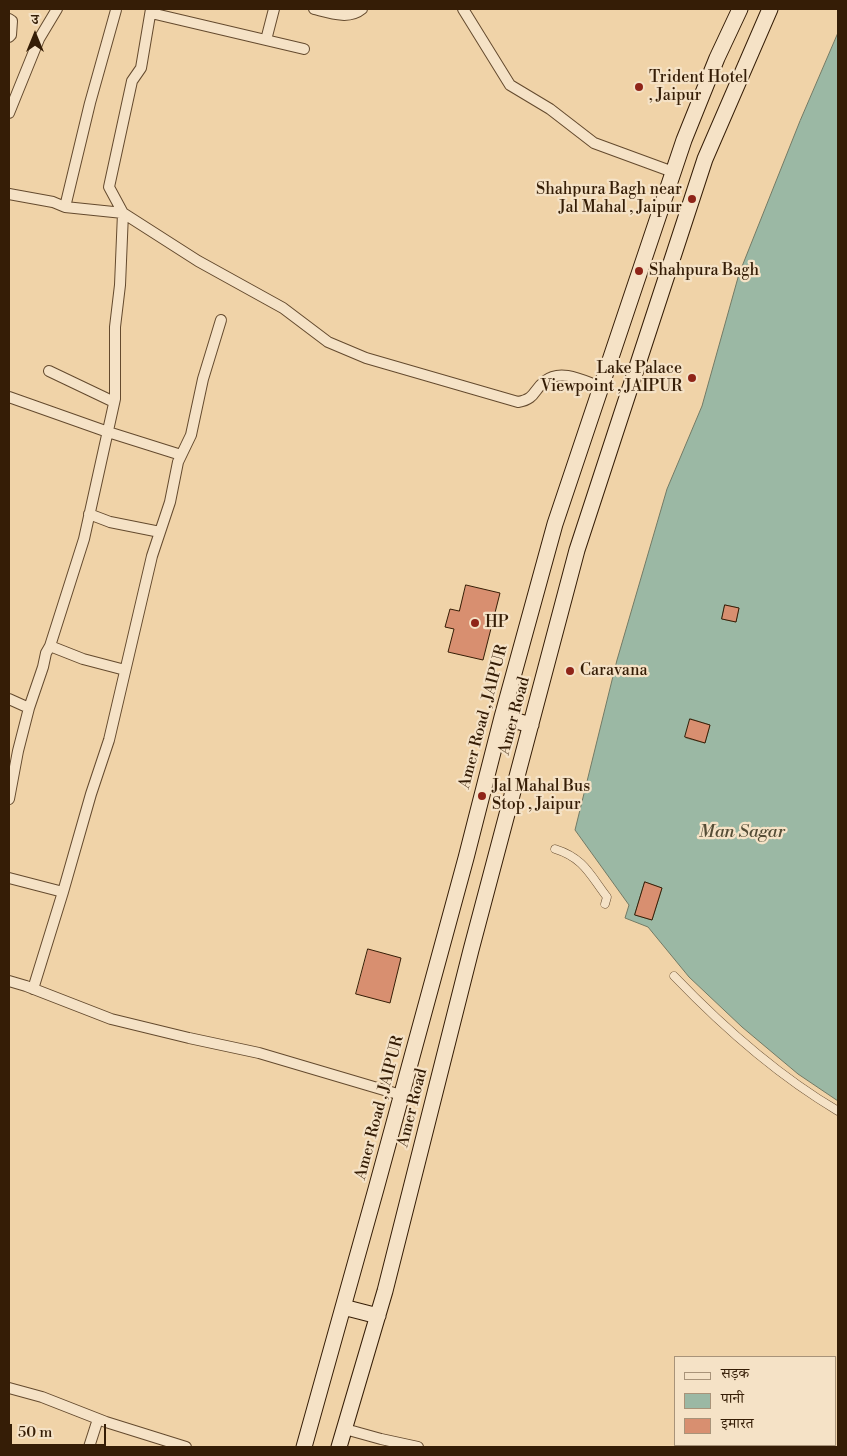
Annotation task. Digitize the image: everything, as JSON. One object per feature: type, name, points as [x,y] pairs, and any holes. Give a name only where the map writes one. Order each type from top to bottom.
[{"type":"main road","name":"Amer Road , JAIPUR","points":[[304,1447],[466,858],[502,717],[555,524],[673,172],[700,98],[740,9]]},
{"type":"main road","name":"Amer Road","points":[[339,1447],[378,1316],[563,602],[589,512],[692,198],[718,127],[770,9]]},
{"type":"main road","points":[[502,717],[531,725]]},
{"type":"main road","points":[[343,1307],[378,1316]]},
{"type":"street","points":[[9,113],[39,39],[57,9]]},
{"type":"street","points":[[266,40],[274,9]]},
{"type":"street","points":[[314,9],[347,15],[357,14],[362,9]]},
{"type":"street","points":[[462,9],[510,85],[550,109],[594,143],[673,172]]},
{"type":"street","points":[[64,207],[116,10]]},
{"type":"street","points":[[9,799],[18,751],[29,708],[76,566],[114,402],[115,327],[120,286],[123,213],[109,187],[132,81],[141,68],[151,11],[304,49]]},
{"type":"street","points":[[9,19],[12,21],[11,35],[9,37]]},
{"type":"street","points":[[9,194],[53,202],[64,207],[123,213],[198,261],[283,308],[328,342],[366,358],[518,402],[532,397],[545,381],[556,376],[566,375],[601,387]]},
{"type":"street","points":[[33,989],[109,740],[152,556],[170,502],[178,462],[191,435],[203,379],[221,320]]},
{"type":"street","points":[[49,371],[114,402]]},
{"type":"street","points":[[9,397],[108,432],[181,455]]},
{"type":"street","points":[[89,514],[110,522],[160,532]]},
{"type":"street","points":[[50,646],[83,659],[125,670]]},
{"type":"street","points":[[9,699],[29,708]]},
{"type":"street","points":[[556,850],[572,855],[582,863],[607,897],[605,904]]},
{"type":"street","points":[[9,878],[63,892]]},
{"type":"street","points":[[674,976],[716,1018],[758,1054],[808,1092],[838,1111]]},
{"type":"street","points":[[9,981],[112,1019],[259,1053],[401,1095]]},
{"type":"street","points":[[9,1388],[42,1397],[98,1419],[182,1447]]},
{"type":"street","points":[[89,1447],[98,1419]]},
{"type":"street","points":[[345,1429],[418,1447]]},
{"type":"water","name":"Man Sagar","points":[[838,33],[838,1101],[798,1074],[742,1027],[689,977],[648,927],[625,918],[629,905],[575,830],[617,660],[667,489],[702,406],[739,274],[800,121]],"holes":[[[725,605],[739,608],[736,622],[722,619]],[[691,719],[710,725],[705,743],[686,738]],[[645,882],[662,888],[652,920],[635,915]]]},
{"type":"building","points":[[466,585],[500,593],[483,660],[448,652],[454,629],[445,627],[450,609],[459,611]]},
{"type":"building","points":[[725,605],[739,608],[736,622],[722,619]]},
{"type":"building","points":[[690,719],[710,725],[705,743],[685,737]]},
{"type":"building","points":[[645,882],[662,888],[652,920],[635,915]]},
{"type":"building","points":[[368,949],[401,958],[390,1003],[356,994]]},
{"type":"place","name":"Trident Hotel , Jaipur","points":[[639,87]]},
{"type":"place","name":"Shahpura Bagh near Jal Mahal , Jaipur","points":[[692,199]]},
{"type":"place","name":"Shahpura Bagh","points":[[639,271]]},
{"type":"place","name":"Lake Palace Viewpoint , JAIPUR","points":[[692,378]]},
{"type":"place","name":"HP","points":[[475,623]]},
{"type":"place","name":"Caravana","points":[[570,671]]},
{"type":"place","name":"Jal Mahal Bus Stop , Jaipur","points":[[482,796]]}]
